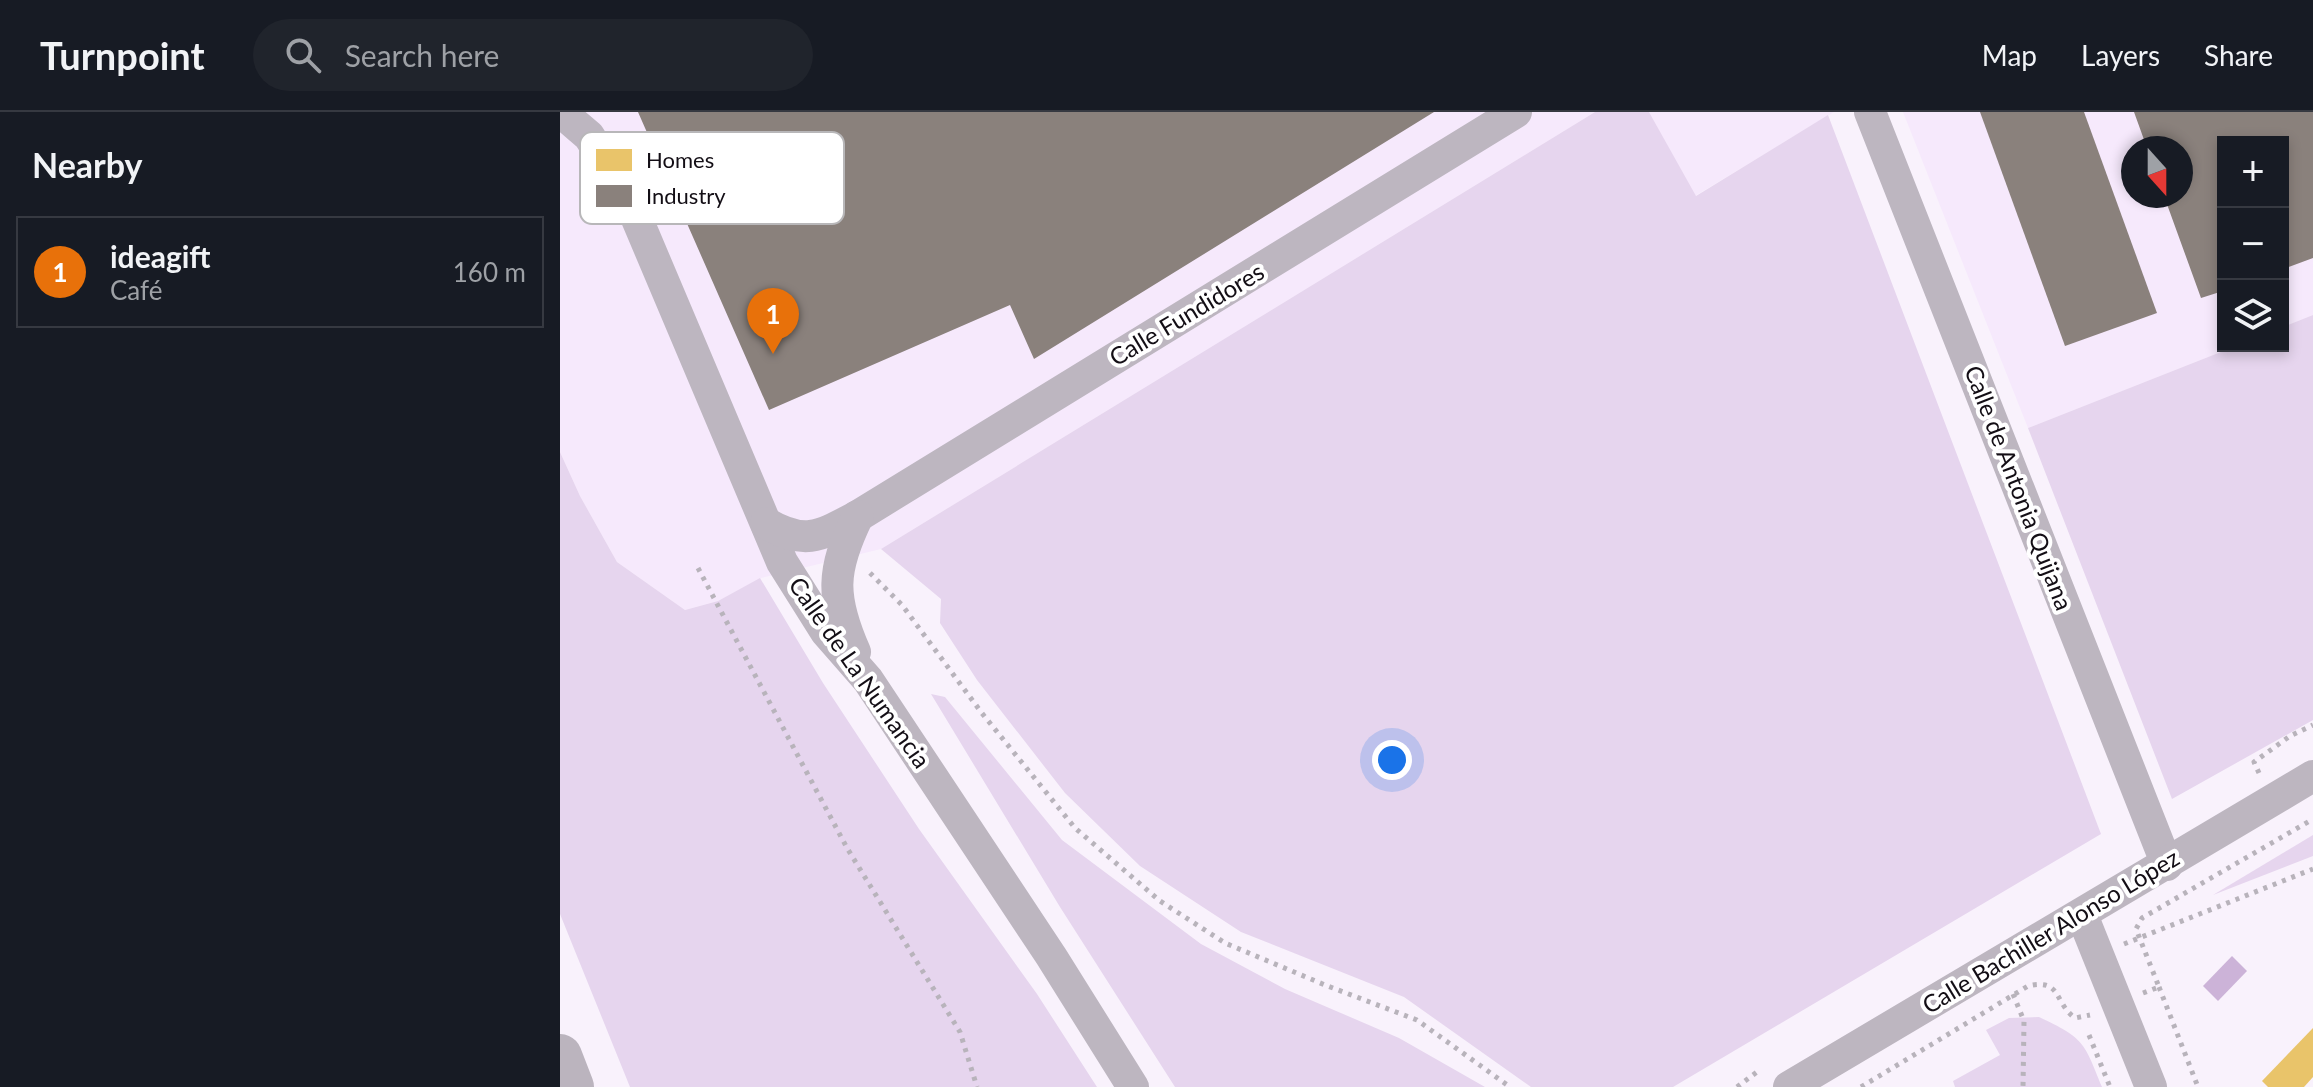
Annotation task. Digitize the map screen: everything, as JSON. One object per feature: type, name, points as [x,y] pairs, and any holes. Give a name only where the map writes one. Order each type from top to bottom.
[{"type":"highway","points":[[560,1056],[572,1087]]},
{"type":"street","name":"Calle de La Numancia","points":[[561,112],[584,132]]},
{"type":"street","name":"Calle Fundidores","points":[[766,523],[787,535],[809,538],[858,516],[1516,112]]},
{"type":"street","name":"Calle de Antonia Quijana","points":[[1870,112],[2167,865]]},
{"type":"street","name":"Calle de La Numancia","points":[[639,224],[782,562],[819,620],[868,680],[1043,943],[1133,1087]]},
{"type":"street","points":[[858,516],[845,541],[835,589],[842,622],[868,680]]},
{"type":"street","name":"Calle Bachiller Alonso López","points":[[1789,1087],[2313,776]]},
{"type":"street","points":[[2082,915],[2151,1087]]},
{"type":"path","points":[[841,557],[873,574],[902,605],[981,712],[1075,828],[1160,901],[1225,943],[1417,1020],[1510,1087]]},
{"type":"path","points":[[698,568],[847,848],[960,1032],[977,1087]]},
{"type":"path","points":[[2260,773],[2254,762],[2290,736],[2313,725]]},
{"type":"path","name":"Calle Bachiller Alonso López","points":[[2124,944],[2313,869]]},
{"type":"path","points":[[1996,966],[2019,1005],[2024,1021],[2023,1087]]},
{"type":"path","points":[[2159,987],[2198,1087]]},
{"type":"path","points":[[2089,1035],[2110,1087]]},
{"type":"shaded area","points":[[560,112],[1595,112],[881,549],[761,578],[718,601],[685,610],[617,562],[580,496],[560,452]]},
{"type":"shaded area","points":[[1595,112],[1649,112],[1696,196],[1828,115],[2101,834],[1673,1087],[1531,1087],[1404,997],[1241,932],[1140,866],[1065,793],[977,680],[940,623],[941,599],[881,549]]},
{"type":"shaded area","points":[[1649,112],[1834,112],[1695,196]]},
{"type":"shaded area","points":[[1903,112],[2313,112],[2313,315],[2289,325],[2289,136],[2217,136],[2217,352],[2221,352],[2028,428]]},
{"type":"shaded area","points":[[2313,315],[2313,720],[2172,799],[2028,428],[2221,352],[2289,352],[2289,325]]},
{"type":"shaded area","points":[[560,452],[580,496],[617,562],[685,610],[718,601],[760,578],[823,683],[919,829],[1037,994],[1097,1087],[630,1087],[560,914]]},
{"type":"shaded area","points":[[931,694],[945,697],[1062,840],[1201,944],[1285,989],[1399,1038],[1485,1087],[1175,1087],[1060,907]]},
{"type":"shaded area","points":[[2313,835],[2313,856],[2213,895]]},
{"type":"shaded area","points":[[2232,956],[2247,971],[2218,1001],[2203,986]]},
{"type":"shaded area","points":[[2039,1017],[2065,1030],[2081,1043],[2102,1087],[1955,1087],[1953,1081],[2000,1055],[1986,1030],[2009,1018]]},
{"type":"building: Homes","points":[[2313,1028],[2313,1077],[2304,1087],[2268,1087],[2262,1081]]},
{"type":"building: Industry","points":[[638,112],[1434,112],[1034,359],[1010,305],[769,410],[687,224],[844,224],[844,132],[647,132]]},
{"type":"building: Industry","points":[[1980,112],[2084,112],[2157,313],[2065,346]]},
{"type":"building: Industry","points":[[2134,112],[2313,112],[2313,258],[2289,267],[2289,136],[2217,136],[2217,293],[2201,298],[2168,208],[2193,208],[2193,136],[2143,136]]},
{"type":"place","name":"ideagift","points":[[773,354]]}]
